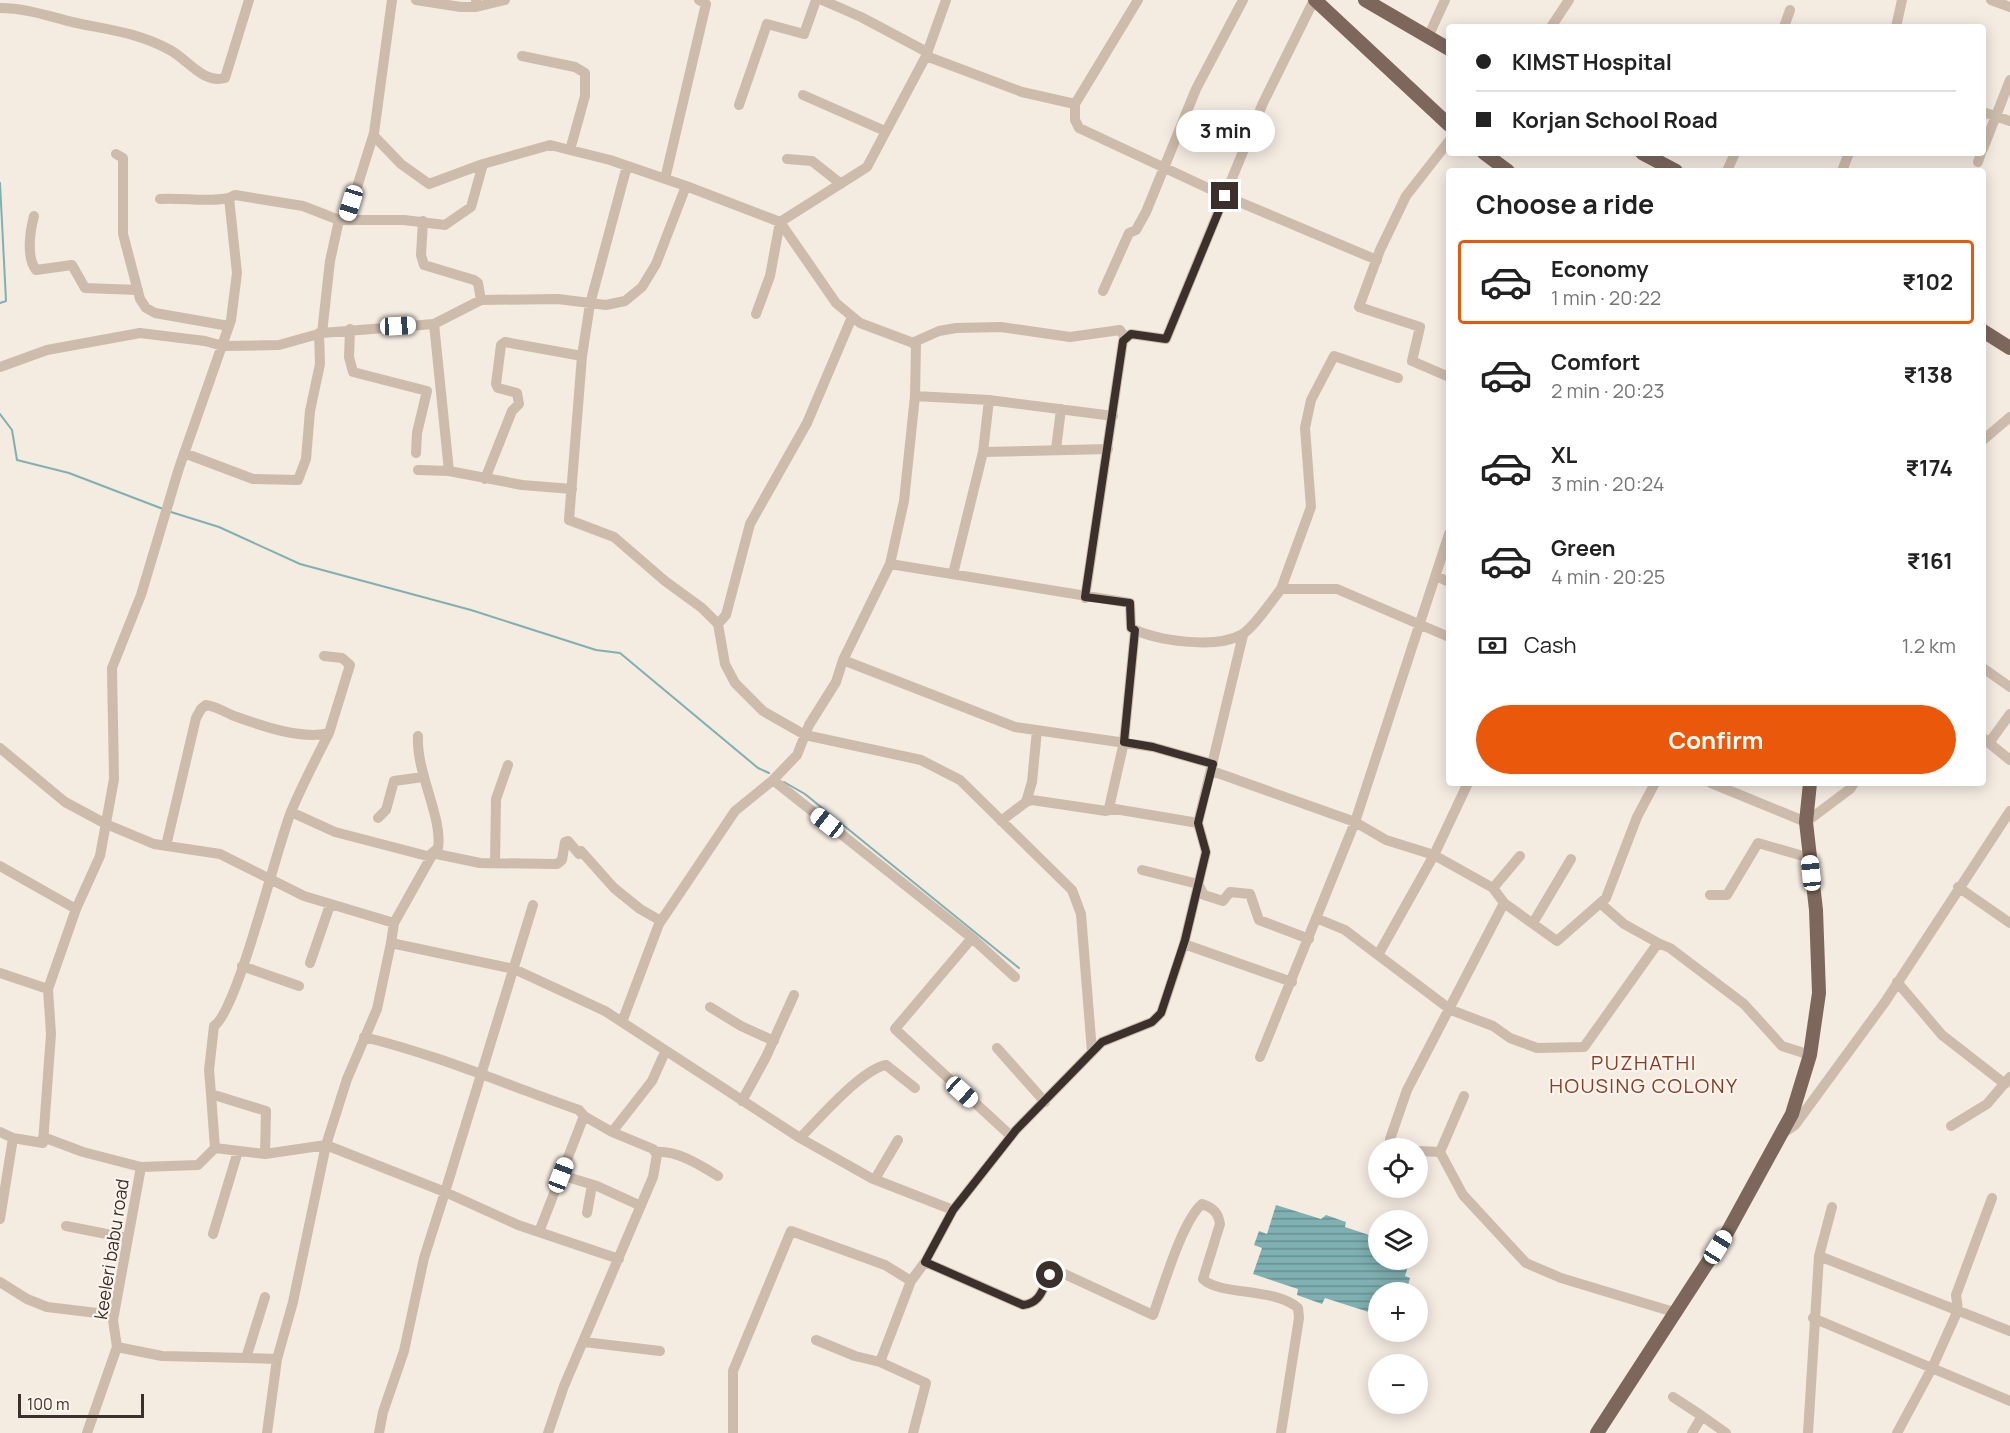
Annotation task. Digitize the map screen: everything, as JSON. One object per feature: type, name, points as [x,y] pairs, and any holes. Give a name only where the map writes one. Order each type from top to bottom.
[{"type":"main road","points":[[1314,0],[1446,122]]},
{"type":"main road","points":[[1365,0],[1446,47]]},
{"type":"main road","points":[[1488,156],[1504,168]]},
{"type":"main road","points":[[1659,157],[1672,168]]},
{"type":"main road","points":[[1986,333],[2010,348]]},
{"type":"main road","points":[[1597,1433],[1677,1313],[1728,1231],[1792,1114],[1810,1055],[1819,993],[1817,932],[1806,822],[1810,786]]},
{"type":"street","points":[[0,8],[22,4],[137,34],[172,51],[205,76],[217,80],[225,78],[249,0]]},
{"type":"street","points":[[184,453],[253,479],[298,480],[306,459],[310,411],[320,364],[320,333],[330,261],[374,136],[392,0]]},
{"type":"street","points":[[416,0],[460,8],[476,3],[505,0]]},
{"type":"street","points":[[665,179],[706,4],[699,0]]},
{"type":"street","points":[[739,105],[767,24],[804,34],[816,0]]},
{"type":"street","points":[[822,0],[861,17],[927,54],[1022,92],[1075,104]]},
{"type":"street","points":[[756,314],[770,276],[780,222],[867,167],[927,54],[946,0]]},
{"type":"street","points":[[1138,0],[1075,104],[1075,120],[1079,128],[1225,196],[1377,260]]},
{"type":"street","points":[[1103,291],[1129,233],[1136,230],[1146,212],[1196,88],[1243,0]]},
{"type":"street","points":[[1085,597],[1123,341],[1131,334],[1166,339],[1263,103],[1314,0]]},
{"type":"street","points":[[1428,37],[1445,0]]},
{"type":"street","points":[[1553,24],[1569,0]]},
{"type":"street","points":[[1897,24],[1902,0]]},
{"type":"street","points":[[1991,0],[2010,8]]},
{"type":"street","points":[[1785,24],[1790,10]]},
{"type":"street","points":[[522,56],[575,67],[585,73],[585,96],[570,150]]},
{"type":"street","points":[[1986,140],[2010,80]]},
{"type":"street","points":[[803,95],[885,131]]},
{"type":"street","points":[[1986,113],[2010,121]]},
{"type":"street","points":[[374,136],[401,164],[429,184],[483,164],[550,145],[627,166],[780,222],[836,303],[860,323],[916,344],[915,396],[903,501],[890,564],[843,660],[836,682],[796,755],[773,780],[735,811],[661,921],[622,1022]]},
{"type":"street","points":[[1446,145],[1406,196],[1359,307],[1420,327],[1412,361],[1446,375]]},
{"type":"street","points":[[116,154],[123,158],[123,234],[138,290],[146,308],[155,313],[229,326]]},
{"type":"street","points":[[787,159],[812,161],[841,184]]},
{"type":"street","points":[[160,199],[175,198],[206,202],[235,195],[292,204],[343,219],[423,221],[445,225],[471,207],[483,164]]},
{"type":"street","points":[[627,166],[590,304],[582,356],[572,489],[567,516],[569,520],[614,537],[718,624],[725,664],[735,683],[763,711],[805,735],[921,760],[960,780],[1072,890],[1082,914],[1092,1052]]},
{"type":"street","points":[[0,367],[47,350],[140,333],[190,338],[224,346],[279,345],[320,333],[434,324],[481,300],[558,298],[606,305],[626,302],[642,287],[656,264],[686,186]]},
{"type":"street","points":[[0,1131],[13,1138],[43,1143],[51,1034],[48,989],[76,909],[100,856],[114,779],[112,668],[141,596],[184,453],[224,346],[229,326],[237,273],[229,198]]},
{"type":"street","points":[[34,216],[30,229],[31,259],[36,270],[72,265],[85,288],[138,290]]},
{"type":"street","points":[[423,221],[420,255],[424,265],[474,280],[478,283],[481,300]]},
{"type":"street","points":[[718,624],[726,615],[750,524],[807,423],[852,317]]},
{"type":"street","points":[[434,324],[449,471]]},
{"type":"street","points":[[912,343],[939,331],[956,328],[1001,327],[1070,337],[1120,330],[1124,336]]},
{"type":"street","points":[[350,329],[350,357],[353,372],[427,392],[417,434],[416,453]]},
{"type":"street","points":[[485,478],[512,411],[519,404],[518,393],[498,388],[496,384],[501,345],[505,342],[582,356]]},
{"type":"street","points":[[880,1362],[911,1281],[925,1262],[953,1210],[1011,1136],[1102,1042],[1152,1022],[1161,1013],[1184,944],[1206,852],[1198,823],[1242,635],[1281,589],[1311,507],[1305,428],[1311,400],[1334,356],[1398,378]]},
{"type":"street","points":[[915,396],[989,400],[1113,416]]},
{"type":"street","points":[[953,574],[983,452],[989,400]]},
{"type":"street","points":[[1056,449],[1060,409]]},
{"type":"street","points":[[1986,437],[2010,417]]},
{"type":"street","points":[[983,452],[1108,449]]},
{"type":"street","points":[[418,470],[449,471],[572,489]]},
{"type":"street","points":[[1260,1058],[1355,822],[1446,544]]},
{"type":"street","points":[[890,564],[1130,603],[1131,628],[1170,640],[1215,642],[1242,635]]},
{"type":"street","points":[[1436,576],[1446,581]]},
{"type":"street","points":[[1281,589],[1337,589],[1446,636]]},
{"type":"street","points":[[1135,630],[1124,742],[1109,808],[1198,823]]},
{"type":"street","points":[[141,1167],[198,1165],[214,1148],[209,1070],[214,1026],[226,1014],[291,812],[329,733],[350,665],[342,658],[324,656]]},
{"type":"street","points":[[843,660],[1015,727],[1153,747],[1355,822],[1386,840],[1434,855],[1493,888],[1504,903],[1557,940],[1606,898],[1637,817],[1653,786]]},
{"type":"street","points":[[1986,670],[2010,687]]},
{"type":"street","points":[[166,846],[196,718],[206,705],[219,707],[234,717],[300,733],[319,736],[329,733]]},
{"type":"street","points":[[2010,714],[1986,741],[2010,760]]},
{"type":"street","points":[[1001,821],[1026,802],[1032,782],[1037,730]]},
{"type":"street","points":[[267,1433],[277,1359],[293,1302],[326,1146],[347,1079],[377,1009],[394,923],[438,848],[438,832],[418,757],[418,736]]},
{"type":"street","points":[[0,749],[65,802],[105,824],[154,844],[220,854],[269,881],[330,905],[394,923]]},
{"type":"street","points":[[495,863],[496,799],[508,765]]},
{"type":"street","points":[[378,818],[386,810],[394,781],[423,777]]},
{"type":"street","points":[[773,780],[972,938],[1015,976]]},
{"type":"street","points":[[1378,955],[1434,855],[1467,786]]},
{"type":"street","points":[[1718,786],[1806,822],[1852,786]]},
{"type":"street","points":[[1026,802],[1106,811],[1114,809]]},
{"type":"street","points":[[1783,1134],[1795,1125],[1808,1109],[1897,982],[2010,811]]},
{"type":"street","points":[[291,812],[335,832],[432,855],[480,863],[557,864],[562,860],[565,842],[568,841],[579,854],[581,851],[622,894],[661,921]]},
{"type":"street","points":[[1710,895],[1726,895],[1758,843],[1810,858]]},
{"type":"street","points":[[1493,888],[1520,856]]},
{"type":"street","points":[[1533,923],[1571,859]]},
{"type":"street","points":[[0,866],[76,909]]},
{"type":"street","points":[[1142,870],[1198,884],[1204,895],[1223,901],[1230,892],[1250,894],[1259,920],[1309,939]]},
{"type":"street","points":[[1958,888],[2010,923]]},
{"type":"street","points":[[1390,1138],[1407,1090],[1504,903]]},
{"type":"street","points":[[1600,903],[1624,924],[1670,948],[1744,1004],[1782,1046],[1810,1055]]},
{"type":"street","points":[[310,963],[330,905]]},
{"type":"street","points":[[379,1433],[383,1412],[404,1351],[424,1258],[533,905]]},
{"type":"street","points":[[1316,918],[1345,930],[1450,1010],[1537,1048],[1584,1047],[1594,1036],[1612,1005],[1660,944]]},
{"type":"street","points":[[972,938],[895,1029],[1011,1136]]},
{"type":"street","points":[[391,943],[514,969],[604,1011],[800,1138],[875,1179],[953,1210]]},
{"type":"street","points":[[1184,944],[1292,982]]},
{"type":"street","points":[[242,966],[299,986]]},
{"type":"street","points":[[0,973],[48,989]]},
{"type":"street","points":[[1897,982],[1941,1035],[2007,1081],[1987,1104],[1951,1126]]},
{"type":"street","points":[[742,1101],[774,1041],[794,995]]},
{"type":"street","points":[[710,1007],[741,1026],[774,1041]]},
{"type":"street","points":[[364,1037],[401,1046],[579,1110],[584,1116],[612,1132],[655,1152],[665,1151],[689,1160],[718,1176]]},
{"type":"street","points":[[997,1048],[1045,1102]]},
{"type":"street","points":[[612,1132],[652,1081],[665,1052]]},
{"type":"street","points":[[800,1138],[844,1094],[878,1066],[886,1065],[915,1088]]},
{"type":"street","points":[[211,1094],[266,1111],[265,1154]]},
{"type":"street","points":[[1440,1152],[1464,1096]]},
{"type":"street","points":[[539,1232],[584,1116]]},
{"type":"street","name":"keeleri babu road","points":[[43,1137],[83,1152],[141,1167],[114,1315],[117,1347],[87,1433]]},
{"type":"street","points":[[0,1219],[13,1138]]},
{"type":"street","points":[[875,1179],[898,1140]]},
{"type":"street","points":[[214,1148],[265,1154],[326,1146],[445,1192],[539,1232],[619,1259]]},
{"type":"street","points":[[213,1234],[238,1151]]},
{"type":"street","points":[[1428,1151],[1440,1152]]},
{"type":"street","points":[[548,1433],[564,1386],[653,1177],[657,1155],[655,1152]]},
{"type":"street","points":[[1440,1152],[1462,1195],[1526,1263],[1561,1278],[1677,1313]]},
{"type":"street","points":[[561,1175],[592,1185],[641,1206]]},
{"type":"street","points":[[587,1213],[592,1185]]},
{"type":"street","points":[[1897,1433],[1932,1368],[1958,1310],[1956,1295],[1992,1198]]},
{"type":"street","points":[[925,1262],[1023,1305],[1032,1304],[1037,1300],[1050,1275],[1060,1272],[1153,1315],[1176,1253],[1196,1209],[1202,1204],[1212,1208],[1218,1215],[1220,1224],[1203,1279],[1212,1285],[1273,1296],[1292,1303],[1298,1308],[1299,1318],[1281,1433]]},
{"type":"street","points":[[1808,1433],[1813,1318],[1819,1256],[1832,1207]]},
{"type":"street","points":[[66,1226],[127,1238]]},
{"type":"street","points":[[733,1433],[734,1371],[791,1231],[885,1265],[911,1281]]},
{"type":"street","points":[[1819,1256],[2010,1331]]},
{"type":"street","points":[[0,1282],[27,1299],[47,1307],[114,1315]]},
{"type":"street","points":[[246,1358],[265,1297]]},
{"type":"street","points":[[1813,1318],[2010,1401]]},
{"type":"street","points":[[816,1340],[855,1356],[880,1362],[926,1383],[913,1433]]},
{"type":"street","points":[[584,1342],[660,1351]]},
{"type":"street","points":[[117,1347],[162,1356],[277,1359]]},
{"type":"street","points":[[1673,1397],[1726,1433]]},
{"type":"street","points":[[1692,1433],[1702,1416]]},
{"type":"water","points":[[1276,1205],[1321,1219],[1326,1215],[1346,1222],[1345,1227],[1368,1235],[1368,1270],[1407,1270],[1405,1276],[1410,1278],[1409,1282],[1368,1282],[1368,1312],[1325,1298],[1322,1304],[1297,1295],[1298,1289],[1253,1274],[1262,1248],[1254,1245],[1259,1231],[1267,1234]]},
{"type":"waterway","points":[[0,183],[6,301],[0,303]]},
{"type":"waterway","points":[[0,414],[12,430],[17,460],[69,473],[163,509]]},
{"type":"waterway","points":[[171,512],[219,527],[300,564],[471,610],[596,650],[620,653],[758,768],[769,773]]},
{"type":"waterway","points":[[784,782],[805,794],[1019,968]]},
{"type":"district","name":"PUZHATHI HOUSING COLONY","points":[[1644,1074]]},
{"type":"route","points":[[1050,1275],[1037,1300],[1032,1304],[1023,1305],[925,1262],[953,1210],[1016,1130],[1102,1042],[1152,1022],[1161,1013],[1185,940],[1206,852],[1203,834],[1198,823],[1213,764],[1153,747],[1124,742],[1135,630],[1131,628],[1130,603],[1085,597],[1123,341],[1131,334],[1166,339],[1225,196]]}]
